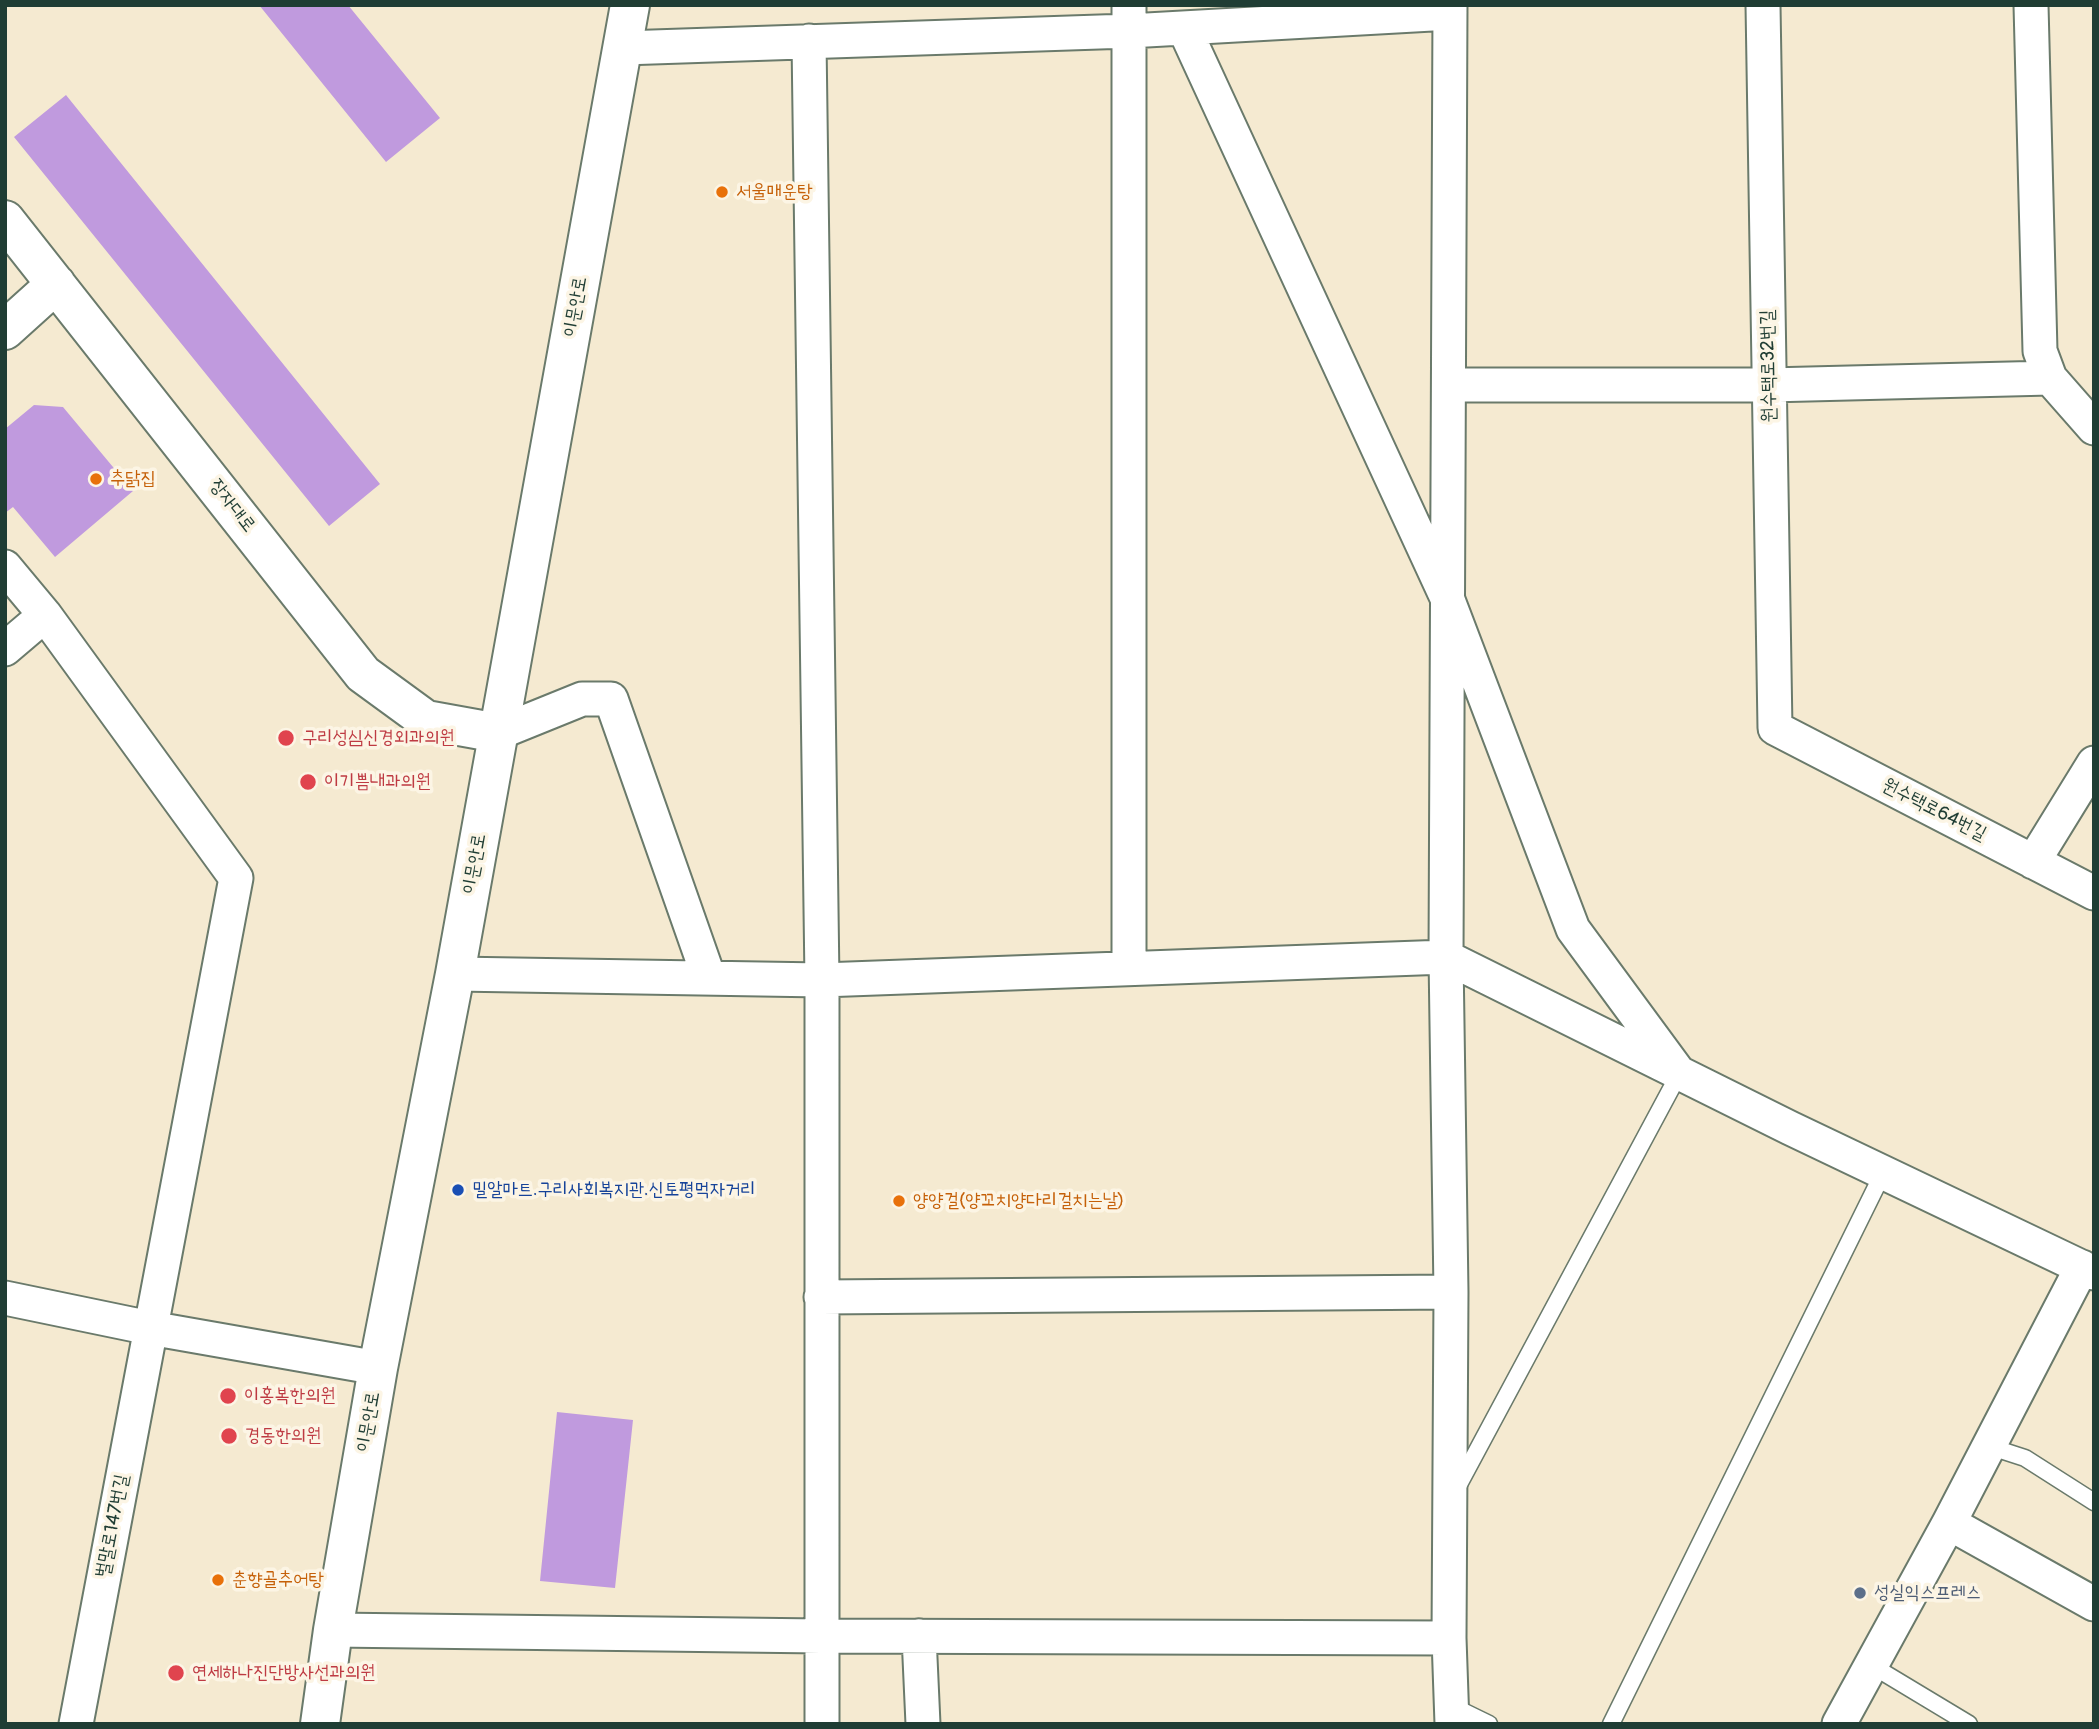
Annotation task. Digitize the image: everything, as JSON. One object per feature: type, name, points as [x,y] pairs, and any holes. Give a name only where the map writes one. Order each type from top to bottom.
[{"type":"street","name":"이문안로","points":[[320,1724],[332,1630],[379,1368],[455,974],[630,5]]},
{"type":"street","name":"원수택로32번길","points":[[1763,5],[1775,727]]},
{"type":"street","points":[[2031,5],[2040,351],[2050,378],[2094,428]]},
{"type":"street","points":[[623,48],[809,41],[1129,18],[1184,27],[1450,9],[1446,957],[1451,1292],[1451,1714]]},
{"type":"street","points":[[1129,18],[1129,968]]},
{"type":"street","points":[[1184,27],[1448,600],[1573,929],[1679,1073]]},
{"type":"street","points":[[809,41],[822,979],[822,1724]]},
{"type":"street","name":"장자대로","points":[[5,220],[363,674],[426,720],[498,733]]},
{"type":"street","points":[[5,330],[56,284]]},
{"type":"street","points":[[1449,385],[1769,385],[2050,378]]},
{"type":"street","name":"벌말로147번길","points":[[5,567],[45,615],[236,878],[76,1724]]},
{"type":"street","points":[[5,649],[45,615]]},
{"type":"street","points":[[498,733],[582,699],[611,699],[709,978]]},
{"type":"street","name":"원수택로64번길","points":[[1775,727],[2094,893]]},
{"type":"street","points":[[2033,862],[2094,763]]},
{"type":"street","points":[[455,974],[822,979],[1446,957],[1679,1073],[2088,1270],[1988,1446],[1839,1724]]},
{"type":"street","points":[[821,1297],[1451,1292]]},
{"type":"street","points":[[5,1298],[150,1328],[379,1368]]},
{"type":"street","points":[[1948,1523],[2094,1604]]},
{"type":"street","points":[[332,1630],[821,1636],[1449,1638]]},
{"type":"street","points":[[919,1636],[923,1724]]},
{"type":"lane","points":[[1450,1502],[1679,1073]]},
{"type":"lane","points":[[1611,1724],[1883,1172]]},
{"type":"lane","points":[[1988,1446],[2025,1458],[2094,1502]]},
{"type":"lane","points":[[1871,1665],[1969,1724]]},
{"type":"lane","points":[[1451,1714],[1489,1724]]},
{"type":"building","points":[[259,5],[348,5],[440,118],[386,162]]},
{"type":"building","points":[[66,95],[380,484],[329,526],[14,137]]},
{"type":"building","points":[[34,405],[63,407],[133,491],[55,557],[13,507],[5,513],[5,429]]},
{"type":"building","points":[[557,1412],[633,1420],[615,1588],[540,1581]]},
{"type":"place","name":"서울매운탕","points":[[722,192]]},
{"type":"place","name":"추닭집","points":[[96,479]]},
{"type":"place","name":"구리성심신경외과의원","points":[[286,738]]},
{"type":"place","name":"이기쁨내과의원","points":[[308,782]]},
{"type":"place","name":"밀알마트.구리사회복지관.신토평먹자거리","points":[[458,1190]]},
{"type":"place","name":"양양걸(양꼬치양다리걸치는날)","points":[[899,1201]]},
{"type":"place","name":"이홍복한의원","points":[[228,1396]]},
{"type":"place","name":"경동한의원","points":[[229,1436]]},
{"type":"place","name":"춘향골추어탕","points":[[218,1580]]},
{"type":"place","name":"성실익스프레스","points":[[1860,1593]]},
{"type":"place","name":"연세하나진단방사선과의원","points":[[176,1673]]}]
